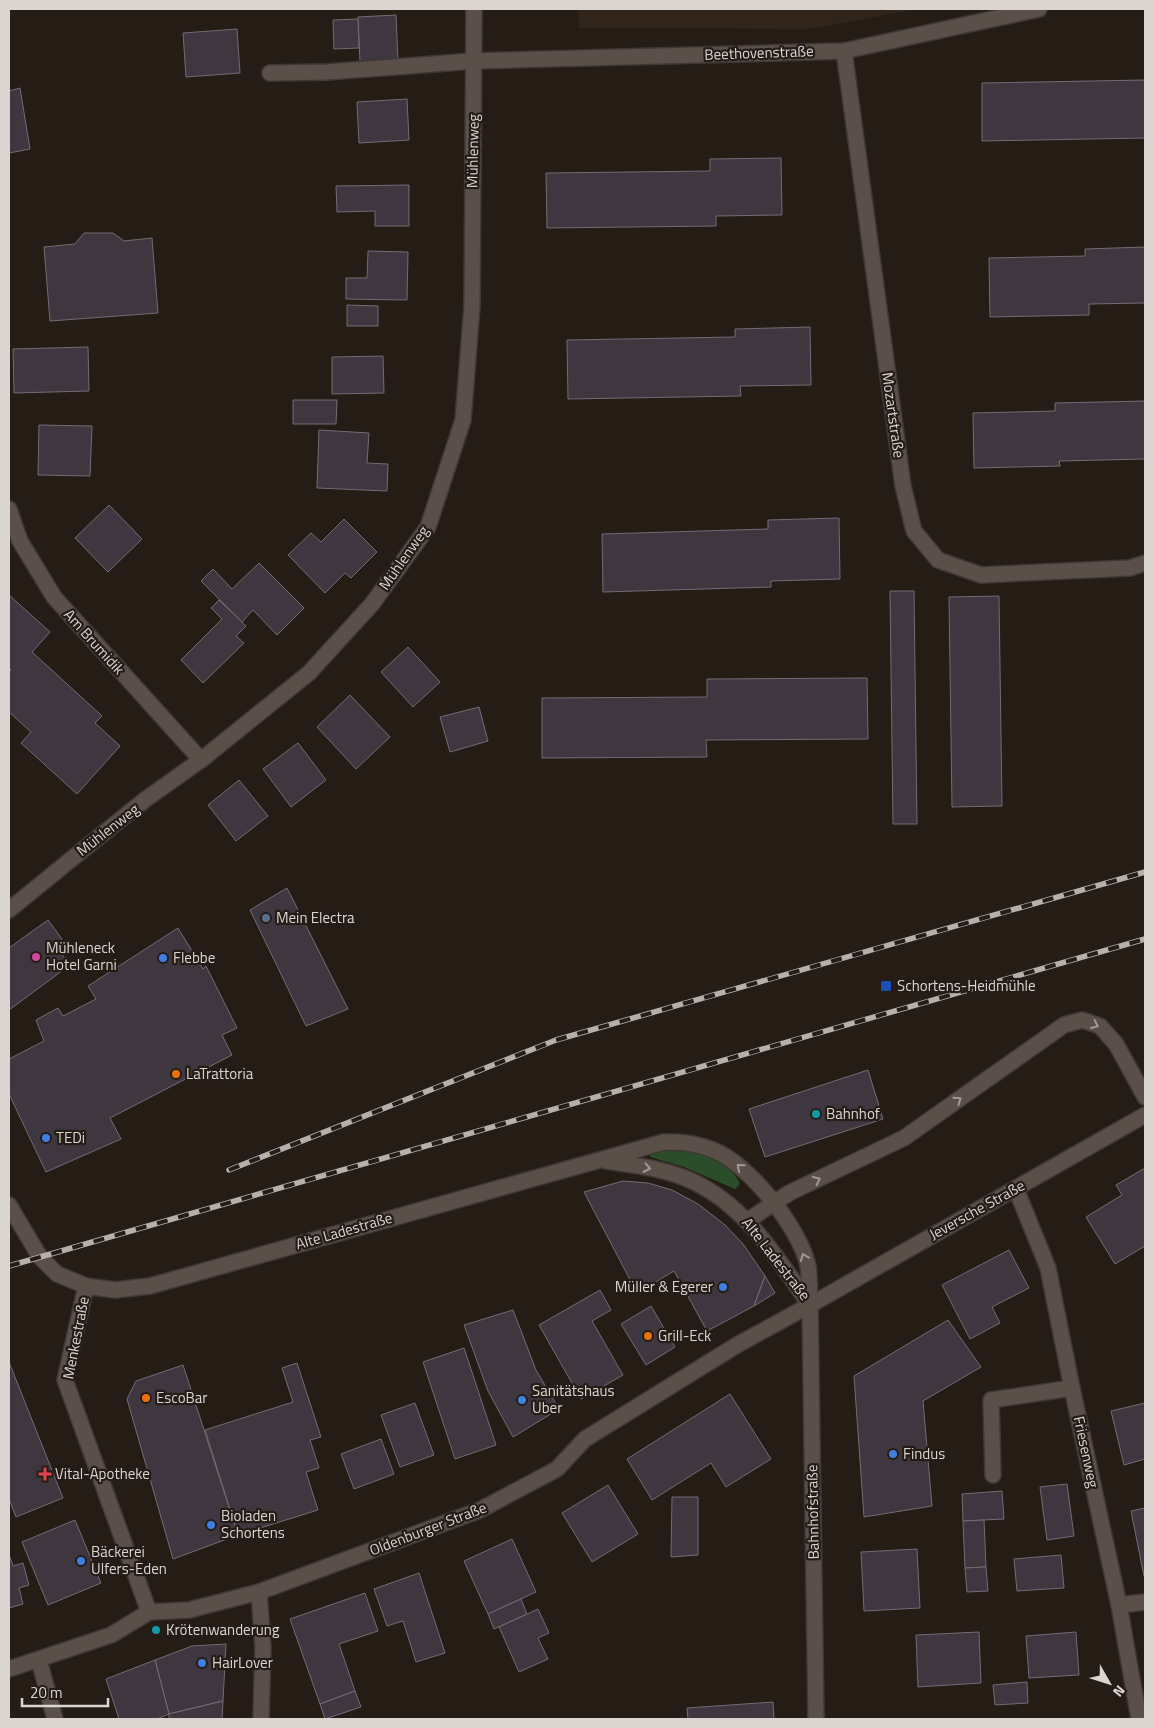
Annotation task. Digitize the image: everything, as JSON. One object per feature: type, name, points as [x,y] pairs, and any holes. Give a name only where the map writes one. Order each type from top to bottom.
[{"type":"street","name":"Mühlenweg","points":[[9,910],[146,799],[201,760],[309,673],[372,604],[428,527],[463,420],[472,306],[474,9]]},
{"type":"street","name":"Beethovenstraße","points":[[270,73],[327,72],[474,61],[844,51],[1039,9]]},
{"type":"street","name":"Mozartstraße","points":[[844,51],[903,486],[914,531],[938,560],[981,575],[1130,568],[1145,564]]},
{"type":"street","name":"Am Brumidik","points":[[9,509],[20,541],[54,598],[201,760]]},
{"type":"street","points":[[747,1221],[789,1193],[904,1138],[1064,1025],[1082,1020],[1100,1026],[1116,1044],[1145,1097]]},
{"type":"street","name":"Jeversche Straße","points":[[810,1305],[1145,1115]]},
{"type":"street","name":"Alte Ladestraße","points":[[86,1286],[116,1290],[150,1286],[664,1142],[687,1142],[714,1150],[738,1164],[774,1202],[795,1234],[808,1266],[810,1305]]},
{"type":"street","name":"Alte Ladestraße","points":[[600,1160],[662,1171],[692,1181],[720,1196],[747,1221],[769,1246],[810,1305]]},
{"type":"street","name":"Friesenweg","points":[[1016,1189],[1048,1268],[1119,1604],[1138,1719]]},
{"type":"street","name":"Menkestraße","points":[[9,1205],[40,1257],[57,1274],[86,1286],[65,1380],[148,1612]]},
{"type":"street","name":"Oldenburger Straße","points":[[9,1669],[111,1635],[148,1612],[189,1610],[259,1592],[480,1510],[557,1469],[585,1439],[737,1345],[810,1305]]},
{"type":"street","name":"Bahnhofstraße","points":[[810,1305],[816,1719]]},
{"type":"street","points":[[993,1475],[991,1400],[1072,1388]]},
{"type":"street","points":[[259,1592],[263,1648],[261,1719]]},
{"type":"street","points":[[1119,1604],[1145,1602]]},
{"type":"street","points":[[39,1660],[56,1719]]},
{"type":"shaded area","points":[[578,9],[919,9],[810,29],[579,28]]},
{"type":"green space","points":[[684,1149],[709,1157],[724,1165],[736,1176],[740,1184],[735,1189],[684,1167],[650,1157],[651,1153]]},
{"type":"building","points":[[396,15],[398,61],[360,62],[358,17]]},
{"type":"building","points":[[358,19],[359,48],[334,49],[333,20]]},
{"type":"building","points":[[237,29],[240,73],[186,77],[183,33]]},
{"type":"building","points":[[1145,80],[1145,138],[982,141],[982,83]]},
{"type":"building","points":[[20,88],[30,149],[9,153],[9,91]]},
{"type":"building","points":[[407,99],[409,140],[359,143],[357,102]]},
{"type":"building","points":[[781,158],[782,215],[716,216],[716,226],[547,228],[546,173],[710,171],[710,159]]},
{"type":"building","points":[[409,185],[409,226],[375,226],[375,211],[337,212],[336,186]]},
{"type":"building","points":[[84,233],[113,233],[124,241],[152,238],[158,313],[50,321],[44,247],[75,244]]},
{"type":"building","points":[[1145,247],[1145,303],[1089,304],[1089,315],[990,317],[989,258],[1085,256],[1085,249]]},
{"type":"building","points":[[368,251],[408,252],[407,300],[346,299],[346,278],[367,278]]},
{"type":"building","points":[[347,305],[378,306],[378,326],[347,326]]},
{"type":"building","points":[[810,327],[811,385],[740,386],[741,396],[568,399],[567,340],[735,337],[735,329]]},
{"type":"building","points":[[88,347],[89,391],[14,393],[13,349]]},
{"type":"building","points":[[383,356],[384,393],[332,394],[332,357]]},
{"type":"building","points":[[293,400],[337,400],[336,424],[293,424]]},
{"type":"building","points":[[1145,401],[1145,459],[1059,461],[1060,466],[974,468],[973,413],[1055,411],[1055,403]]},
{"type":"building","points":[[39,425],[92,426],[90,476],[38,475]]},
{"type":"building","points":[[319,430],[369,433],[367,463],[388,464],[387,491],[317,488]]},
{"type":"building","points":[[109,505],[142,539],[108,572],[75,538]]},
{"type":"building","points":[[839,518],[840,579],[771,581],[771,587],[603,592],[602,534],[768,529],[768,520]]},
{"type":"building","points":[[344,519],[377,552],[351,578],[345,573],[325,593],[288,555],[311,533],[321,542]]},
{"type":"building","points":[[259,563],[304,608],[277,635],[253,610],[242,622],[201,581],[213,569],[232,589]]},
{"type":"building","points":[[890,591],[914,591],[917,824],[893,824]]},
{"type":"building","points":[[9,595],[50,632],[32,652],[102,716],[95,723],[120,746],[77,794],[21,743],[31,732],[9,712],[9,672],[11,670],[9,668]]},
{"type":"building","points":[[999,596],[1002,806],[952,807],[949,597]]},
{"type":"building","points":[[219,600],[246,626],[236,636],[244,643],[203,683],[181,660],[222,619],[211,608]]},
{"type":"building","points":[[408,647],[440,682],[413,707],[381,672]]},
{"type":"building","points":[[867,678],[868,739],[706,740],[707,757],[542,758],[542,698],[707,697],[707,679]]},
{"type":"building","points":[[350,695],[390,737],[356,769],[317,727]]},
{"type":"building","points":[[479,707],[488,741],[450,752],[440,717]]},
{"type":"building","points":[[298,743],[326,780],[291,807],[263,769]]},
{"type":"building","points":[[239,780],[268,816],[236,841],[208,805]]},
{"type":"building","points":[[287,888],[348,1009],[306,1026],[250,910]]},
{"type":"building","name":"Mühleneck Hotel Garni","points":[[48,920],[62,939],[55,945],[70,965],[9,1010],[9,948]]},
{"type":"building","points":[[178,928],[203,969],[206,966],[237,1028],[222,1035],[232,1055],[110,1118],[121,1139],[46,1172],[9,1094],[9,1059],[44,1041],[36,1020],[58,1008],[63,1016],[96,999],[88,986]]},
{"type":"building","name":"Bahnhof","points":[[868,1070],[883,1119],[765,1157],[749,1109]]},
{"type":"building","points":[[1145,1168],[1145,1246],[1115,1264],[1086,1217],[1122,1195],[1116,1185]]},
{"type":"building","points":[[623,1181],[648,1183],[672,1190],[698,1204],[725,1225],[743,1244],[765,1276],[754,1306],[707,1331],[674,1271],[637,1293],[584,1192]]},
{"type":"building","points":[[1009,1250],[1029,1288],[992,1307],[1000,1323],[970,1339],[942,1285]]},
{"type":"building","points":[[765,1276],[775,1293],[754,1306]]},
{"type":"building","points":[[600,1290],[611,1310],[592,1321],[623,1375],[581,1399],[539,1325]]},
{"type":"building","name":"Grill-Eck","points":[[651,1306],[675,1347],[646,1365],[621,1324]]},
{"type":"building","points":[[513,1310],[536,1370],[559,1409],[513,1437],[488,1391],[464,1325]]},
{"type":"building","name":"Findus","points":[[948,1320],[981,1367],[923,1401],[932,1506],[864,1517],[854,1376]]},
{"type":"building","points":[[464,1348],[496,1445],[455,1459],[423,1362]]},
{"type":"building","points":[[9,1362],[63,1498],[16,1517],[9,1499]]},
{"type":"building","points":[[297,1363],[321,1437],[310,1440],[319,1468],[306,1472],[318,1510],[238,1535],[205,1430],[293,1402],[282,1368]]},
{"type":"building","points":[[183,1365],[238,1535],[173,1559],[127,1399],[136,1381]]},
{"type":"building","points":[[730,1394],[771,1459],[726,1487],[711,1463],[652,1500],[627,1459]]},
{"type":"building","points":[[415,1403],[434,1455],[400,1467],[381,1415]]},
{"type":"building","points":[[1145,1403],[1145,1459],[1124,1465],[1111,1411]]},
{"type":"building","points":[[381,1439],[394,1474],[354,1489],[341,1454]]},
{"type":"building","points":[[1067,1484],[1074,1536],[1047,1540],[1040,1487]]},
{"type":"building","points":[[608,1485],[638,1534],[592,1562],[562,1513]]},
{"type":"building","points":[[1002,1491],[1004,1519],[963,1521],[962,1494]]},
{"type":"building","points":[[672,1497],[698,1497],[698,1555],[671,1557]]},
{"type":"building","points":[[1145,1508],[1145,1576],[1144,1576],[1131,1511]]},
{"type":"building","points":[[75,1520],[101,1583],[48,1605],[22,1542]]},
{"type":"building","points":[[984,1520],[986,1567],[965,1568],[963,1521]]},
{"type":"building","points":[[512,1539],[536,1592],[488,1614],[464,1561]]},
{"type":"building","points":[[917,1549],[920,1608],[864,1611],[861,1552]]},
{"type":"building","points":[[9,1554],[13,1566],[23,1563],[29,1585],[19,1588],[23,1604],[9,1608]]},
{"type":"building","points":[[1061,1555],[1064,1588],[1017,1591],[1014,1559]]},
{"type":"building","points":[[986,1567],[988,1591],[967,1592],[965,1568]]},
{"type":"building","points":[[419,1573],[445,1653],[416,1662],[403,1621],[387,1626],[374,1589]]},
{"type":"building","points":[[365,1593],[378,1631],[339,1644],[355,1691],[320,1704],[290,1619]]},
{"type":"building","points":[[521,1599],[527,1614],[494,1629],[488,1614]]},
{"type":"building","points":[[538,1609],[549,1633],[538,1638],[548,1659],[519,1672],[499,1627]]},
{"type":"building","points":[[979,1632],[981,1683],[918,1687],[916,1635]]},
{"type":"building","points":[[1076,1632],[1079,1675],[1029,1678],[1026,1636]]},
{"type":"building","points":[[226,1644],[223,1701],[169,1714],[155,1660],[192,1646]]},
{"type":"building","points":[[155,1660],[169,1714],[157,1719],[119,1719],[106,1679]]},
{"type":"building","points":[[1027,1682],[1028,1703],[995,1705],[993,1685]]},
{"type":"building","points":[[355,1691],[361,1707],[325,1719],[320,1704]]},
{"type":"building","points":[[223,1701],[222,1719],[169,1719],[169,1714]]},
{"type":"building","points":[[773,1702],[774,1719],[688,1719],[687,1708]]},
{"type":"railway","points":[[229,1170],[556,1040],[1145,872]]},
{"type":"railway","points":[[9,1266],[1145,939]]},
{"type":"place","name":"Mein Electra","points":[[266,918]]},
{"type":"place","name":"Mühleneck Hotel Garni","points":[[36,957]]},
{"type":"place","name":"Flebbe","points":[[163,958]]},
{"type":"place","name":"Schortens-Heidmühle","points":[[886,986]]},
{"type":"place","name":"LaTrattoria","points":[[176,1074]]},
{"type":"place","name":"Bahnhof","points":[[816,1114]]},
{"type":"place","name":"TEDi","points":[[46,1138]]},
{"type":"place","name":"Müller & Egerer","points":[[723,1287]]},
{"type":"place","name":"Grill-Eck","points":[[648,1336]]},
{"type":"place","name":"EscoBar","points":[[146,1398]]},
{"type":"place","name":"Sanitätshaus Uber","points":[[522,1400]]},
{"type":"place","name":"Findus","points":[[893,1454]]},
{"type":"place","name":"Vital-Apotheke","points":[[45,1474]]},
{"type":"place","name":"Bioladen Schortens","points":[[211,1525]]},
{"type":"place","name":"Bäckerei Ulfers-Eden","points":[[81,1561]]},
{"type":"place","name":"Krötenwanderung","points":[[156,1630]]},
{"type":"place","name":"HairLover","points":[[202,1663]]}]
